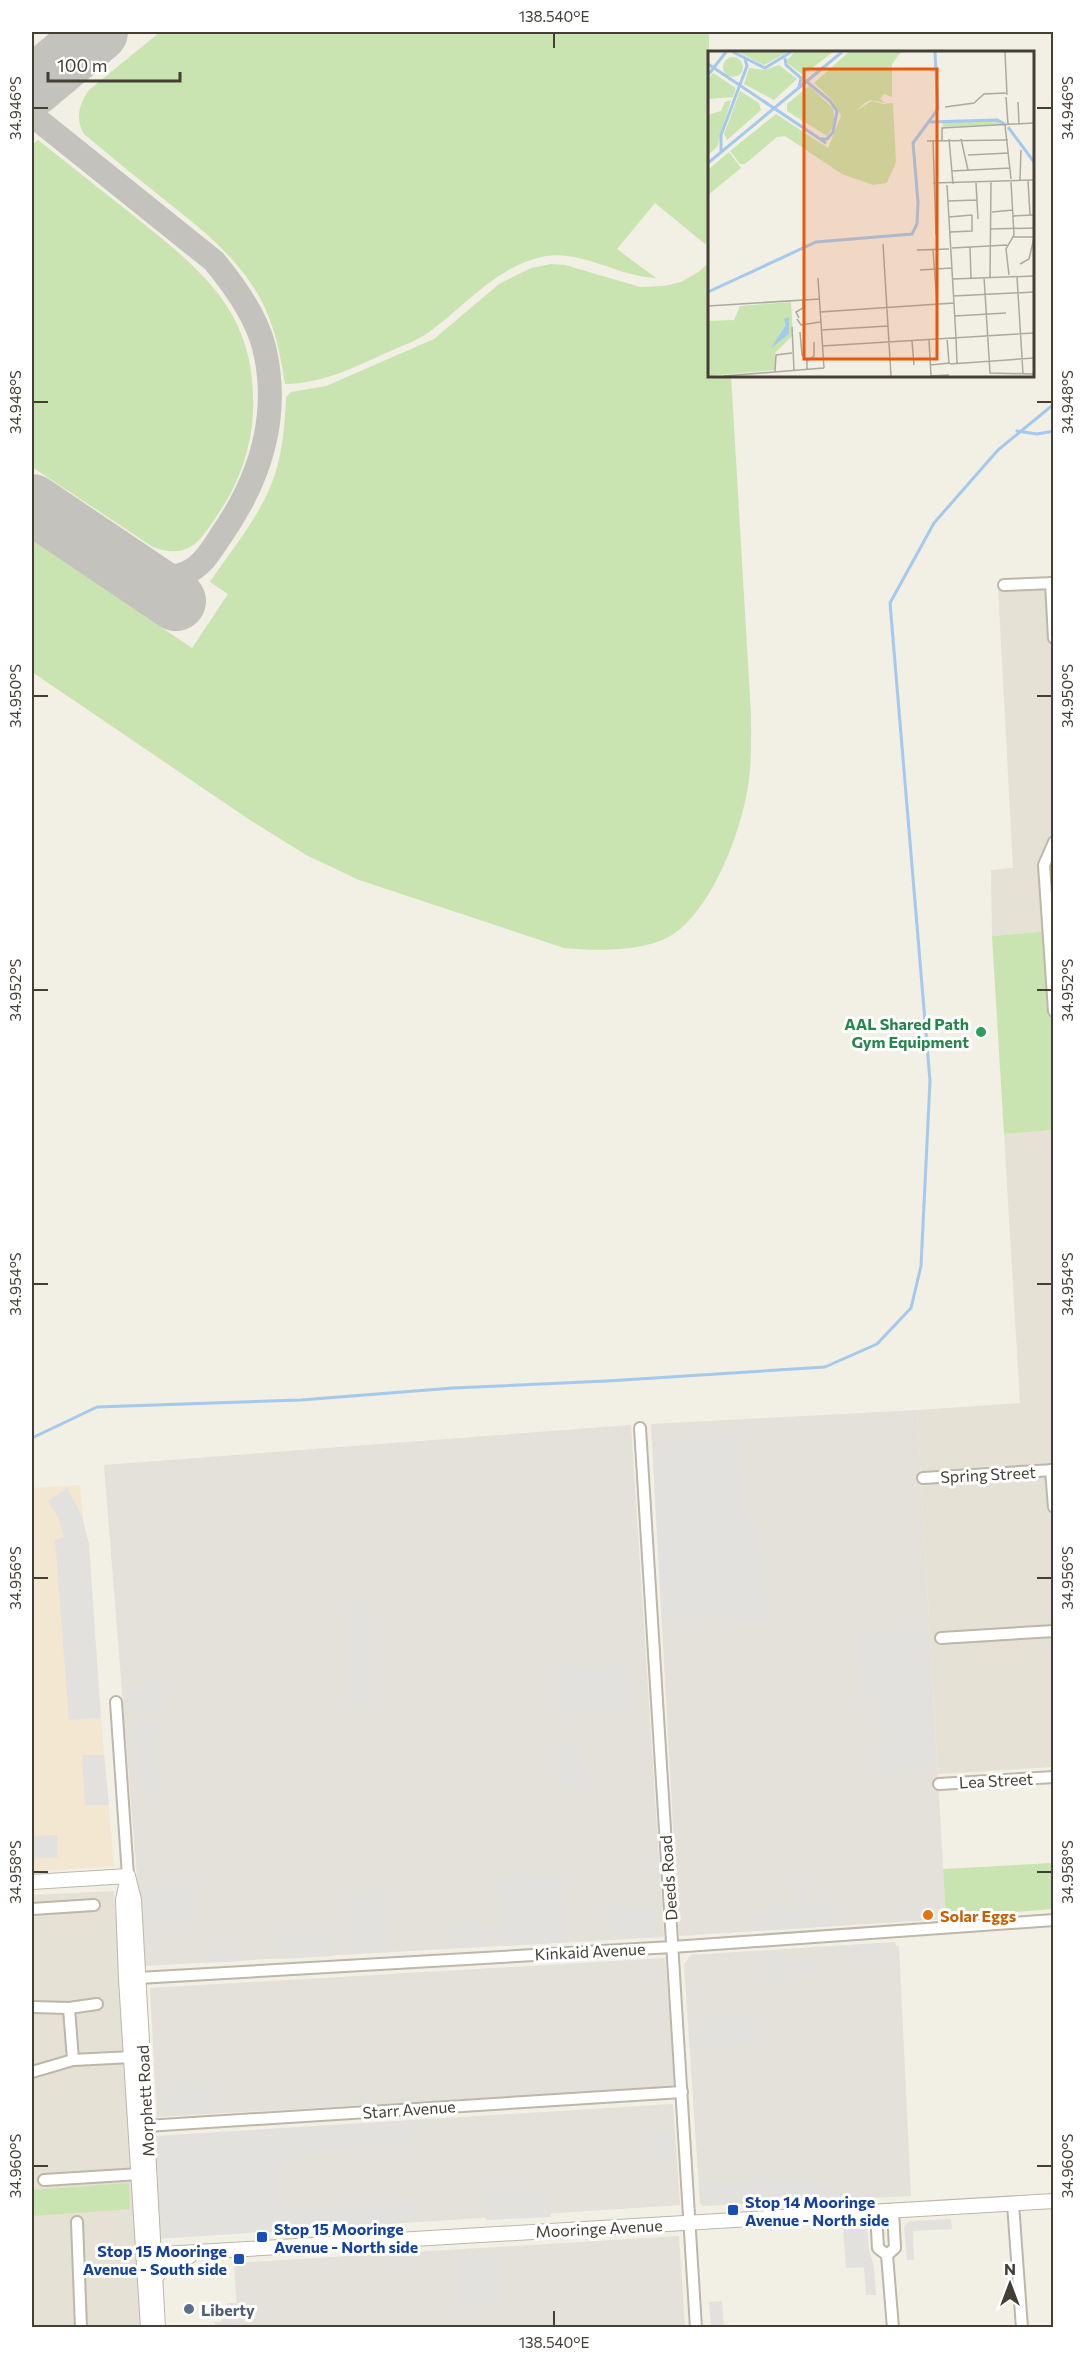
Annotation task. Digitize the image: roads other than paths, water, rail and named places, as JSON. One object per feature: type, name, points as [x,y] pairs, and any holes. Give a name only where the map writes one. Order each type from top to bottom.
[{"type":"street","points":[[1004,585],[1052,583],[1053,638]]},
{"type":"street","points":[[1053,842],[1044,865],[1051,930],[1053,1011]]},
{"type":"street","name":"Deeds Road","points":[[640,1428],[696,2328]]},
{"type":"street","points":[[1052,1470],[1053,1507]]},
{"type":"street","name":"Spring Street","points":[[923,1478],[1052,1470]]},
{"type":"street","points":[[941,1638],[1053,1631]]},
{"type":"street","name":"Morphett Road","points":[[116,1702],[128,1876],[134,1900],[132,2057],[141,2126],[140,2174],[150,2254],[156,2277],[158,2328]]},
{"type":"street","name":"Lea Street","points":[[939,1784],[1053,1777]]},
{"type":"street","points":[[32,1882],[128,1876]]},
{"type":"street","points":[[32,1909],[94,1905]]},
{"type":"street","name":"Kinkaid Avenue","points":[[132,1978],[672,1947],[1053,1920]]},
{"type":"street","name":"Morphett Road","points":[[132,1978],[150,2254],[148,2328]]},
{"type":"street","points":[[32,2007],[69,2008],[97,2004]]},
{"type":"street","points":[[69,2008],[73,2060]]},
{"type":"street","points":[[32,2072],[73,2060],[132,2057]]},
{"type":"street","name":"Starr Avenue","points":[[141,2126],[682,2092]]},
{"type":"street","points":[[44,2180],[140,2174]]},
{"type":"street","name":"Mooringe Avenue","points":[[150,2254],[1053,2201]]},
{"type":"street","points":[[1013,2204],[1022,2328]]},
{"type":"street","points":[[887,2255],[895,2248],[893,2211]]},
{"type":"street","points":[[876,2212],[878,2248],[887,2255],[892,2328]]},
{"type":"street","points":[[77,2222],[81,2328]]},
{"type":"street","points":[[156,2277],[165,2266],[192,2255],[224,2250]]},
{"type":"waterway","points":[[32,1438],[97,1407],[301,1400],[453,1388],[825,1367],[877,1344],[911,1308],[921,1266],[930,1081],[890,603],[934,523],[998,450],[1054,404]]},
{"type":"waterway","points":[[1017,431],[1037,434],[1054,431]]},
{"type":"place","name":"AAL Shared Path Gym Equipment","points":[[981,1032]]},
{"type":"place","name":"Solar Eggs","points":[[928,1915]]},
{"type":"place","name":"Stop 14 Mooringe Avenue - North side","points":[[733,2210]]},
{"type":"place","name":"Stop 15 Mooringe Avenue - North side","points":[[262,2237]]},
{"type":"place","name":"Stop 15 Mooringe Avenue - South side","points":[[239,2259]]},
{"type":"place","name":"Liberty","points":[[189,2309]]}]
